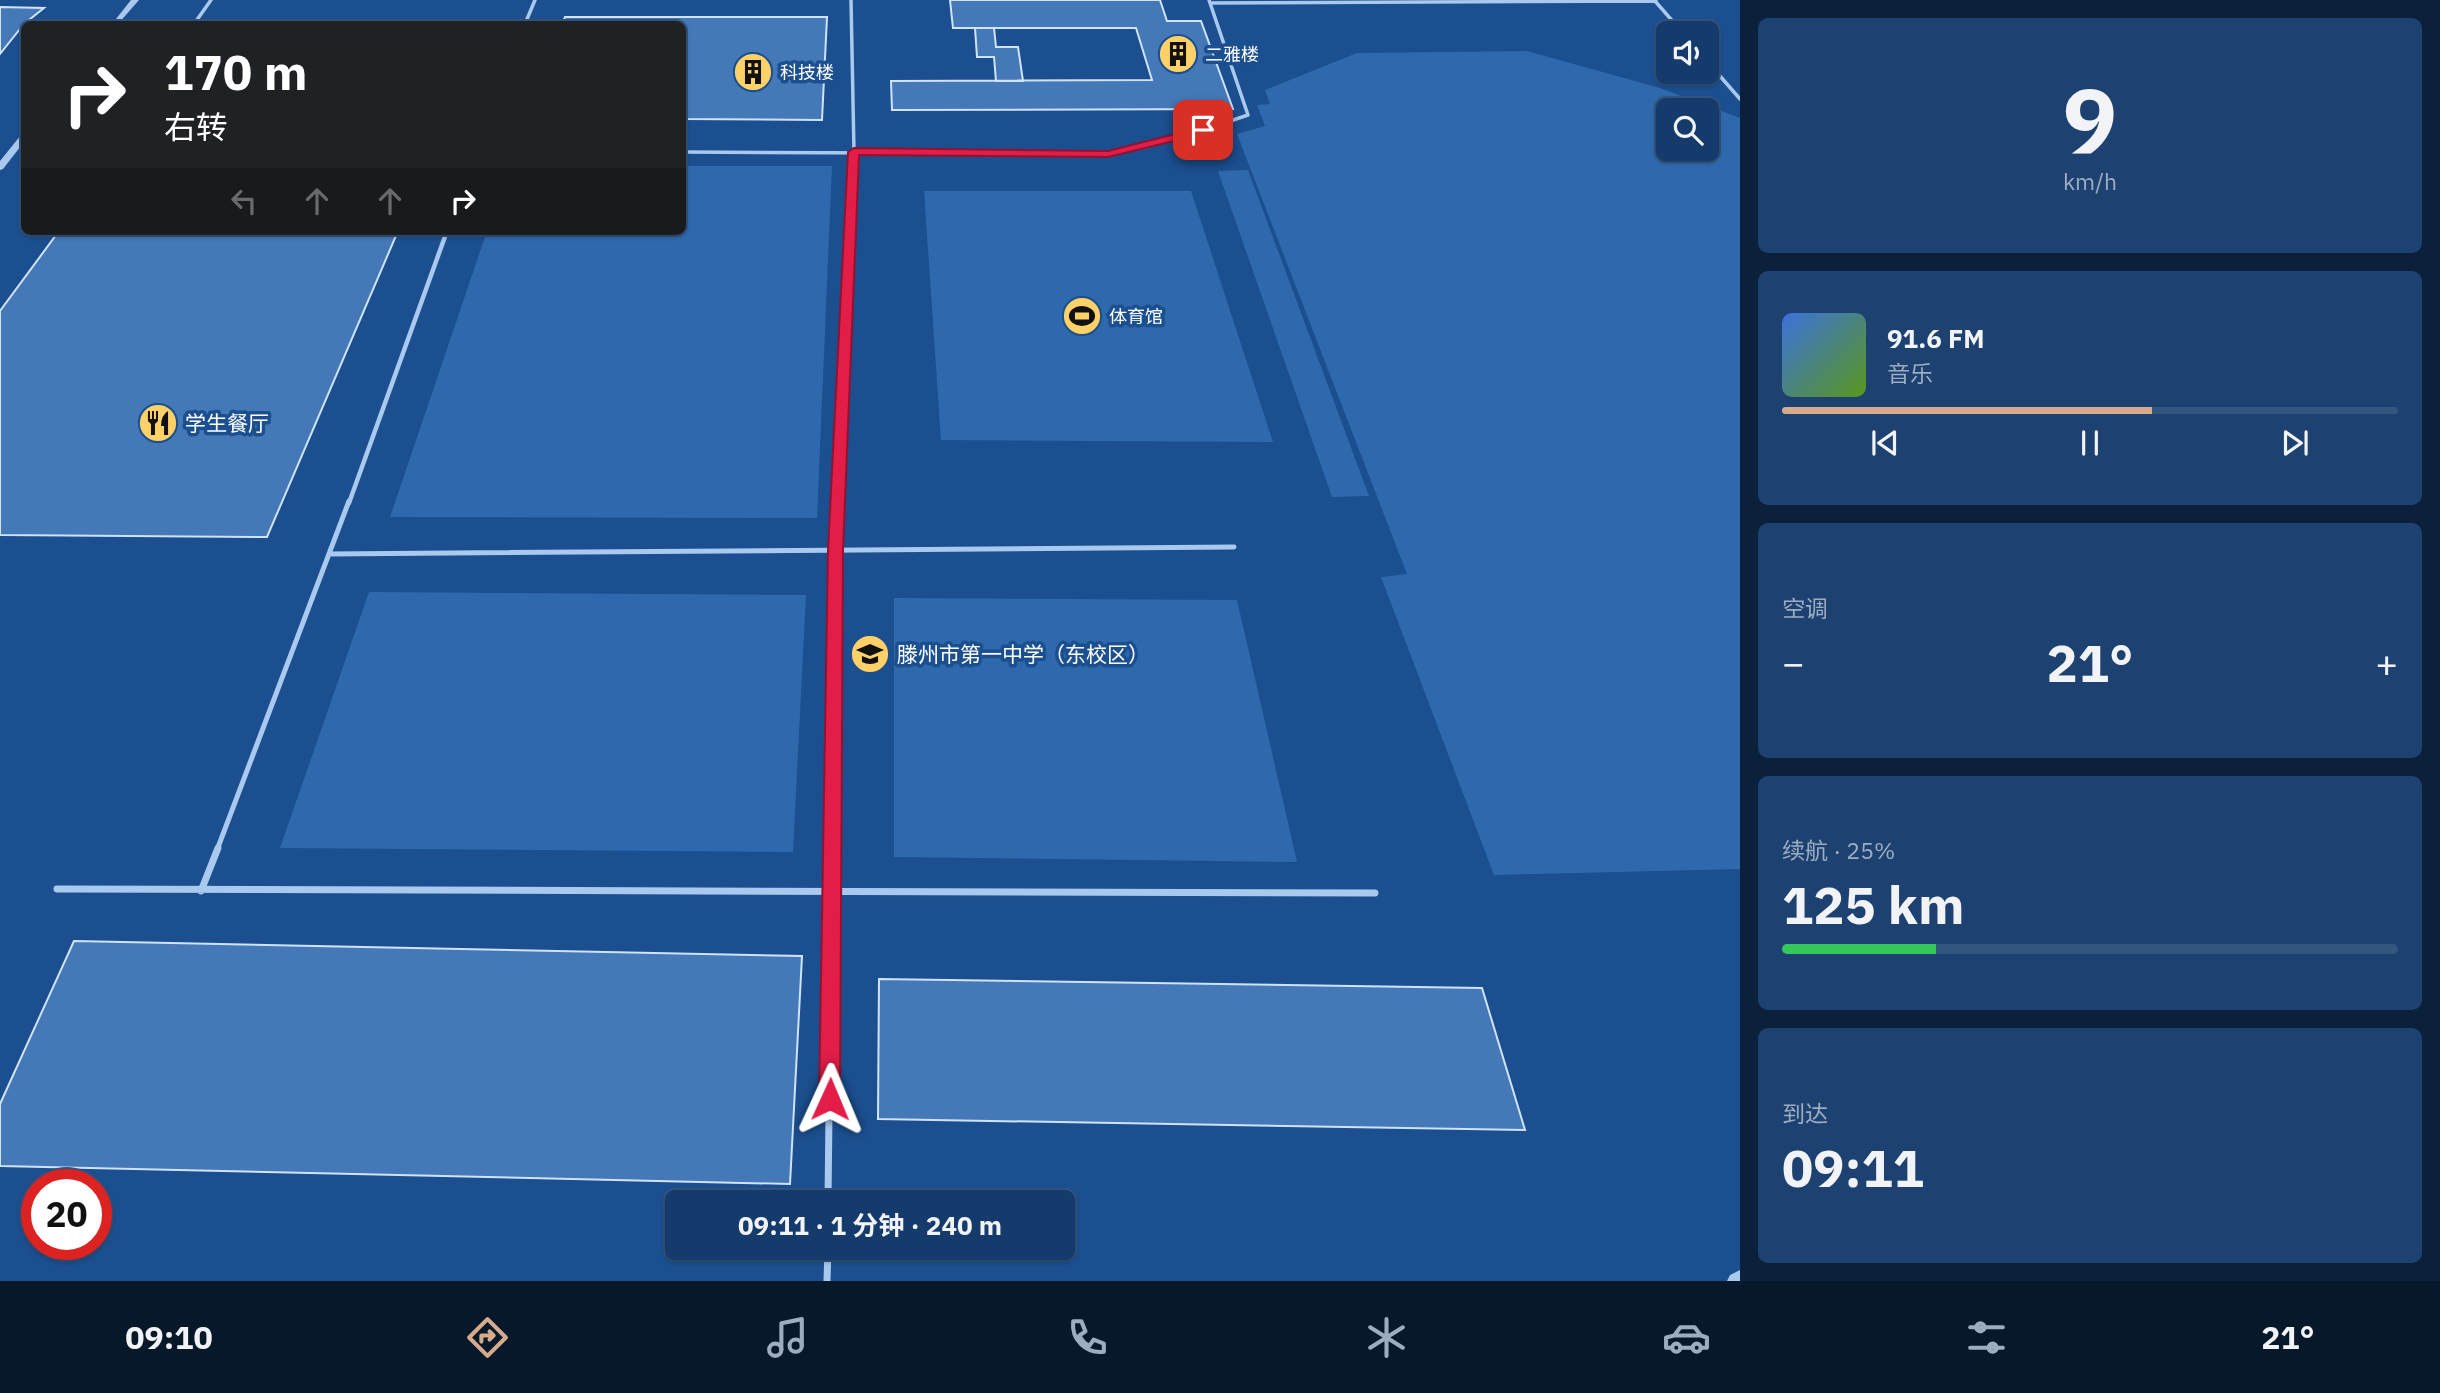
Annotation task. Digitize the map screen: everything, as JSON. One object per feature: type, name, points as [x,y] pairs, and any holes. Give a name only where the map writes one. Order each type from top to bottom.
[{"type":"street","points":[[118,21],[135,0]]},
{"type":"street","points":[[0,167],[21,141]]},
{"type":"lane","points":[[196,21],[211,0]]},
{"type":"lane","points":[[527,21],[535,0]]},
{"type":"lane","points":[[828,1190],[836,550],[854,152],[851,0]]},
{"type":"lane","points":[[686,152],[1108,154],[1180,138],[1248,115],[1209,2],[1655,1],[1672,21]]},
{"type":"lane","points":[[1719,75],[1740,99]]},
{"type":"lane","points":[[201,891],[330,554],[446,235]]},
{"type":"lane","points":[[330,554],[1234,547]]},
{"type":"lane","points":[[57,889],[832,894],[1375,893]]},
{"type":"lane","points":[[827,1281],[828,1260]]},
{"type":"shaded area","points":[[1527,51],[1687,98],[1656,98],[1656,161],[1719,161],[1719,110],[1740,118],[1740,869],[1494,875],[1381,577],[1407,574],[1237,134],[1265,126],[1257,105],[1270,104],[1265,90],[1357,53]]},
{"type":"shaded area","points":[[686,166],[832,166],[817,518],[390,517],[486,235],[686,235]]},
{"type":"shaded area","points":[[1248,170],[1369,496],[1332,497],[1218,171]]},
{"type":"shaded area","name":"体育馆","points":[[924,191],[1191,191],[1273,442],[941,440]]},
{"type":"shaded area","points":[[369,592],[806,595],[793,852],[280,848]]},
{"type":"shaded area","points":[[894,598],[1237,600],[1297,862],[894,857]]},
{"type":"building","name":"二雅楼","points":[[950,0],[1160,0],[1167,21],[1201,21],[1233,109],[892,110],[891,81],[1152,80],[1136,28],[953,28]]},
{"type":"building","points":[[0,7],[44,8],[28,21],[21,21],[21,28],[0,54]]},
{"type":"building","name":"科技楼","points":[[565,17],[827,17],[822,120],[686,119],[686,21],[563,21]]},
{"type":"building","points":[[975,28],[994,28],[996,47],[1018,47],[1023,81],[996,81],[994,57],[977,57]]},
{"type":"building","name":"学生餐厅","points":[[56,235],[396,235],[267,537],[0,535],[0,311]]},
{"type":"building","points":[[74,941],[802,956],[790,1184],[0,1166],[0,1104]]},
{"type":"building","points":[[879,979],[1482,988],[1525,1130],[878,1119]]},
{"type":"place","name":"二雅楼","points":[[1178,54]]},
{"type":"place","name":"科技楼","points":[[753,72]]},
{"type":"place","name":"体育馆","points":[[1082,316]]},
{"type":"place","name":"学生餐厅","points":[[158,423]]},
{"type":"place","name":"滕州市第一中学（东校区）","points":[[870,654]]},
{"type":"route","points":[[830,1099],[836,550],[854,152],[1108,154],[1180,138],[1203,130]]}]
